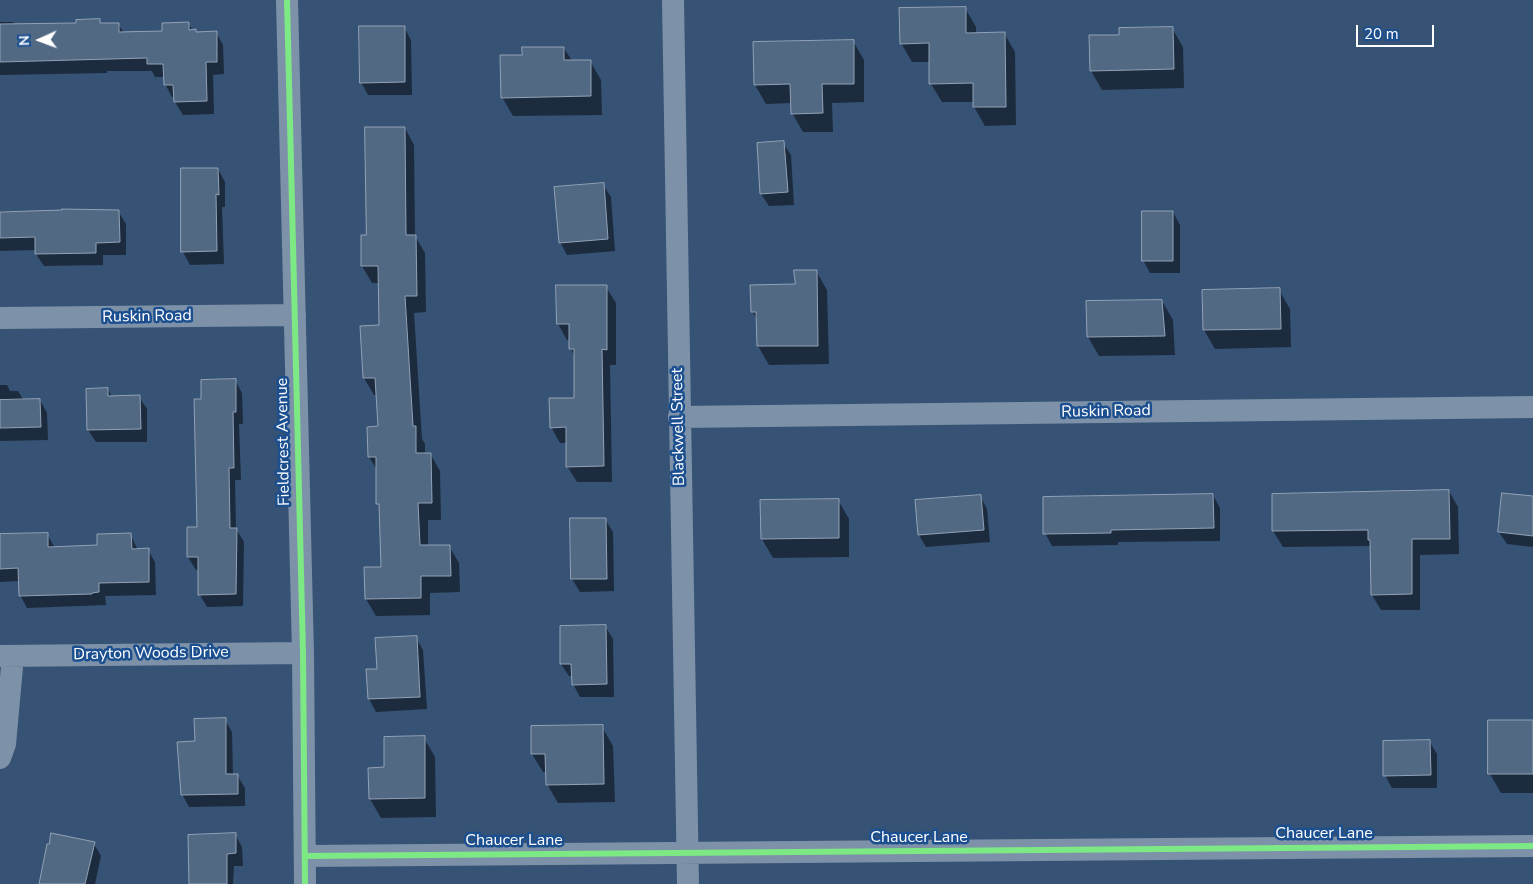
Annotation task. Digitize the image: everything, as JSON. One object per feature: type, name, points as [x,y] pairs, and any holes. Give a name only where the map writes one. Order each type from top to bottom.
[{"type":"street","name":"Fieldcrest Avenue","points":[[287,0],[303,653],[305,884]]},
{"type":"street","name":"Blackwell Street","points":[[673,0],[688,884]]},
{"type":"street","name":"Ruskin Road","points":[[0,318],[295,315]]},
{"type":"street","name":"Ruskin Road","points":[[679,418],[1533,407]]},
{"type":"street","name":"Drayton Woods Drive","points":[[7,656],[303,653]]},
{"type":"street","points":[[0,758],[5,744],[7,656]]},
{"type":"street","name":"Chaucer Lane","points":[[305,856],[1533,846]]},
{"type":"building","points":[[966,7],[966,33],[1005,32],[1006,107],[973,107],[973,83],[929,84],[929,43],[900,44],[899,8]]},
{"type":"building","points":[[100,19],[100,23],[119,23],[119,32],[162,31],[162,23],[189,22],[189,30],[196,29],[196,32],[217,31],[217,62],[206,62],[207,101],[174,102],[173,85],[164,85],[163,64],[147,64],[147,58],[0,62],[0,24],[76,23],[76,20]]},
{"type":"building","points":[[359,26],[405,26],[405,82],[360,83]]},
{"type":"building","points":[[1173,27],[1174,69],[1090,71],[1089,35],[1119,35],[1119,28]]},
{"type":"building","points":[[854,40],[854,84],[822,84],[823,113],[791,114],[790,84],[754,85],[753,42]]},
{"type":"building","points":[[522,47],[564,47],[564,60],[591,60],[591,96],[501,98],[500,55],[522,55]]},
{"type":"building","points":[[365,127],[405,127],[406,235],[416,235],[417,296],[405,296],[413,426],[416,426],[416,453],[431,453],[432,503],[418,503],[420,545],[450,545],[451,576],[421,576],[421,598],[365,599],[364,567],[381,567],[379,504],[376,504],[376,457],[368,457],[367,427],[378,426],[375,378],[363,378],[360,326],[379,325],[378,266],[361,266],[361,235],[366,235]]},
{"type":"building","points":[[784,141],[788,192],[760,194],[757,143]]},
{"type":"building","points":[[181,168],[218,168],[219,195],[216,194],[217,251],[181,252]]},
{"type":"building","points":[[604,183],[608,239],[559,243],[554,187]]},
{"type":"building","points":[[62,209],[119,210],[120,242],[96,243],[96,253],[35,254],[35,237],[0,238],[0,212]]},
{"type":"building","points":[[1142,211],[1173,211],[1173,261],[1142,261]]},
{"type":"building","points":[[794,270],[817,270],[818,346],[757,346],[756,312],[751,312],[750,285],[795,284]]},
{"type":"building","points":[[556,285],[607,285],[607,350],[602,349],[604,466],[566,467],[566,427],[550,428],[549,398],[574,398],[574,349],[569,349],[569,324],[557,324]]},
{"type":"building","points":[[1280,288],[1281,329],[1203,330],[1202,290]]},
{"type":"building","points":[[1162,300],[1165,336],[1087,337],[1086,301]]},
{"type":"building","points":[[236,379],[236,412],[233,412],[234,468],[229,468],[230,528],[237,528],[236,594],[198,595],[198,557],[187,557],[187,527],[197,527],[194,399],[201,399],[201,380]]},
{"type":"building","points":[[108,388],[108,396],[140,395],[141,429],[87,430],[86,389]]},
{"type":"building","points":[[40,399],[41,427],[0,428],[0,400]]},
{"type":"building","points":[[1449,490],[1450,539],[1412,539],[1412,594],[1371,595],[1370,540],[1368,540],[1368,530],[1272,531],[1272,494]]},
{"type":"building","points":[[1502,493],[1533,496],[1533,536],[1498,532]]},
{"type":"building","points":[[1213,494],[1214,528],[1111,530],[1111,533],[1043,534],[1043,497]]},
{"type":"building","points":[[981,495],[984,530],[918,535],[915,500]]},
{"type":"building","points":[[839,499],[839,538],[761,539],[760,500]]},
{"type":"building","points":[[570,518],[606,518],[607,579],[571,579]]},
{"type":"building","points":[[48,533],[48,547],[97,545],[97,534],[131,533],[132,549],[149,548],[149,582],[99,583],[99,592],[92,594],[19,596],[18,568],[0,569],[0,534]]},
{"type":"building","points":[[606,625],[607,684],[572,685],[571,664],[560,664],[560,626]]},
{"type":"building","points":[[417,636],[420,697],[368,699],[366,669],[377,669],[375,638]]},
{"type":"building","points":[[226,718],[226,774],[238,774],[238,794],[181,795],[177,742],[195,741],[194,719]]},
{"type":"building","points":[[1488,720],[1533,720],[1533,774],[1488,774]]},
{"type":"building","points":[[603,725],[604,784],[546,785],[545,754],[531,754],[531,726]]},
{"type":"building","points":[[425,736],[425,798],[369,799],[368,768],[384,767],[384,737]]},
{"type":"building","points":[[1430,740],[1431,775],[1383,776],[1383,741]]},
{"type":"building","points":[[51,833],[95,842],[85,884],[39,884]]},
{"type":"building","points":[[236,833],[236,853],[227,854],[227,884],[189,884],[188,835]]},
{"type":"cycle path","points":[[287,0],[303,653],[305,884]]},
{"type":"cycle path","points":[[305,856],[1533,846]]}]
